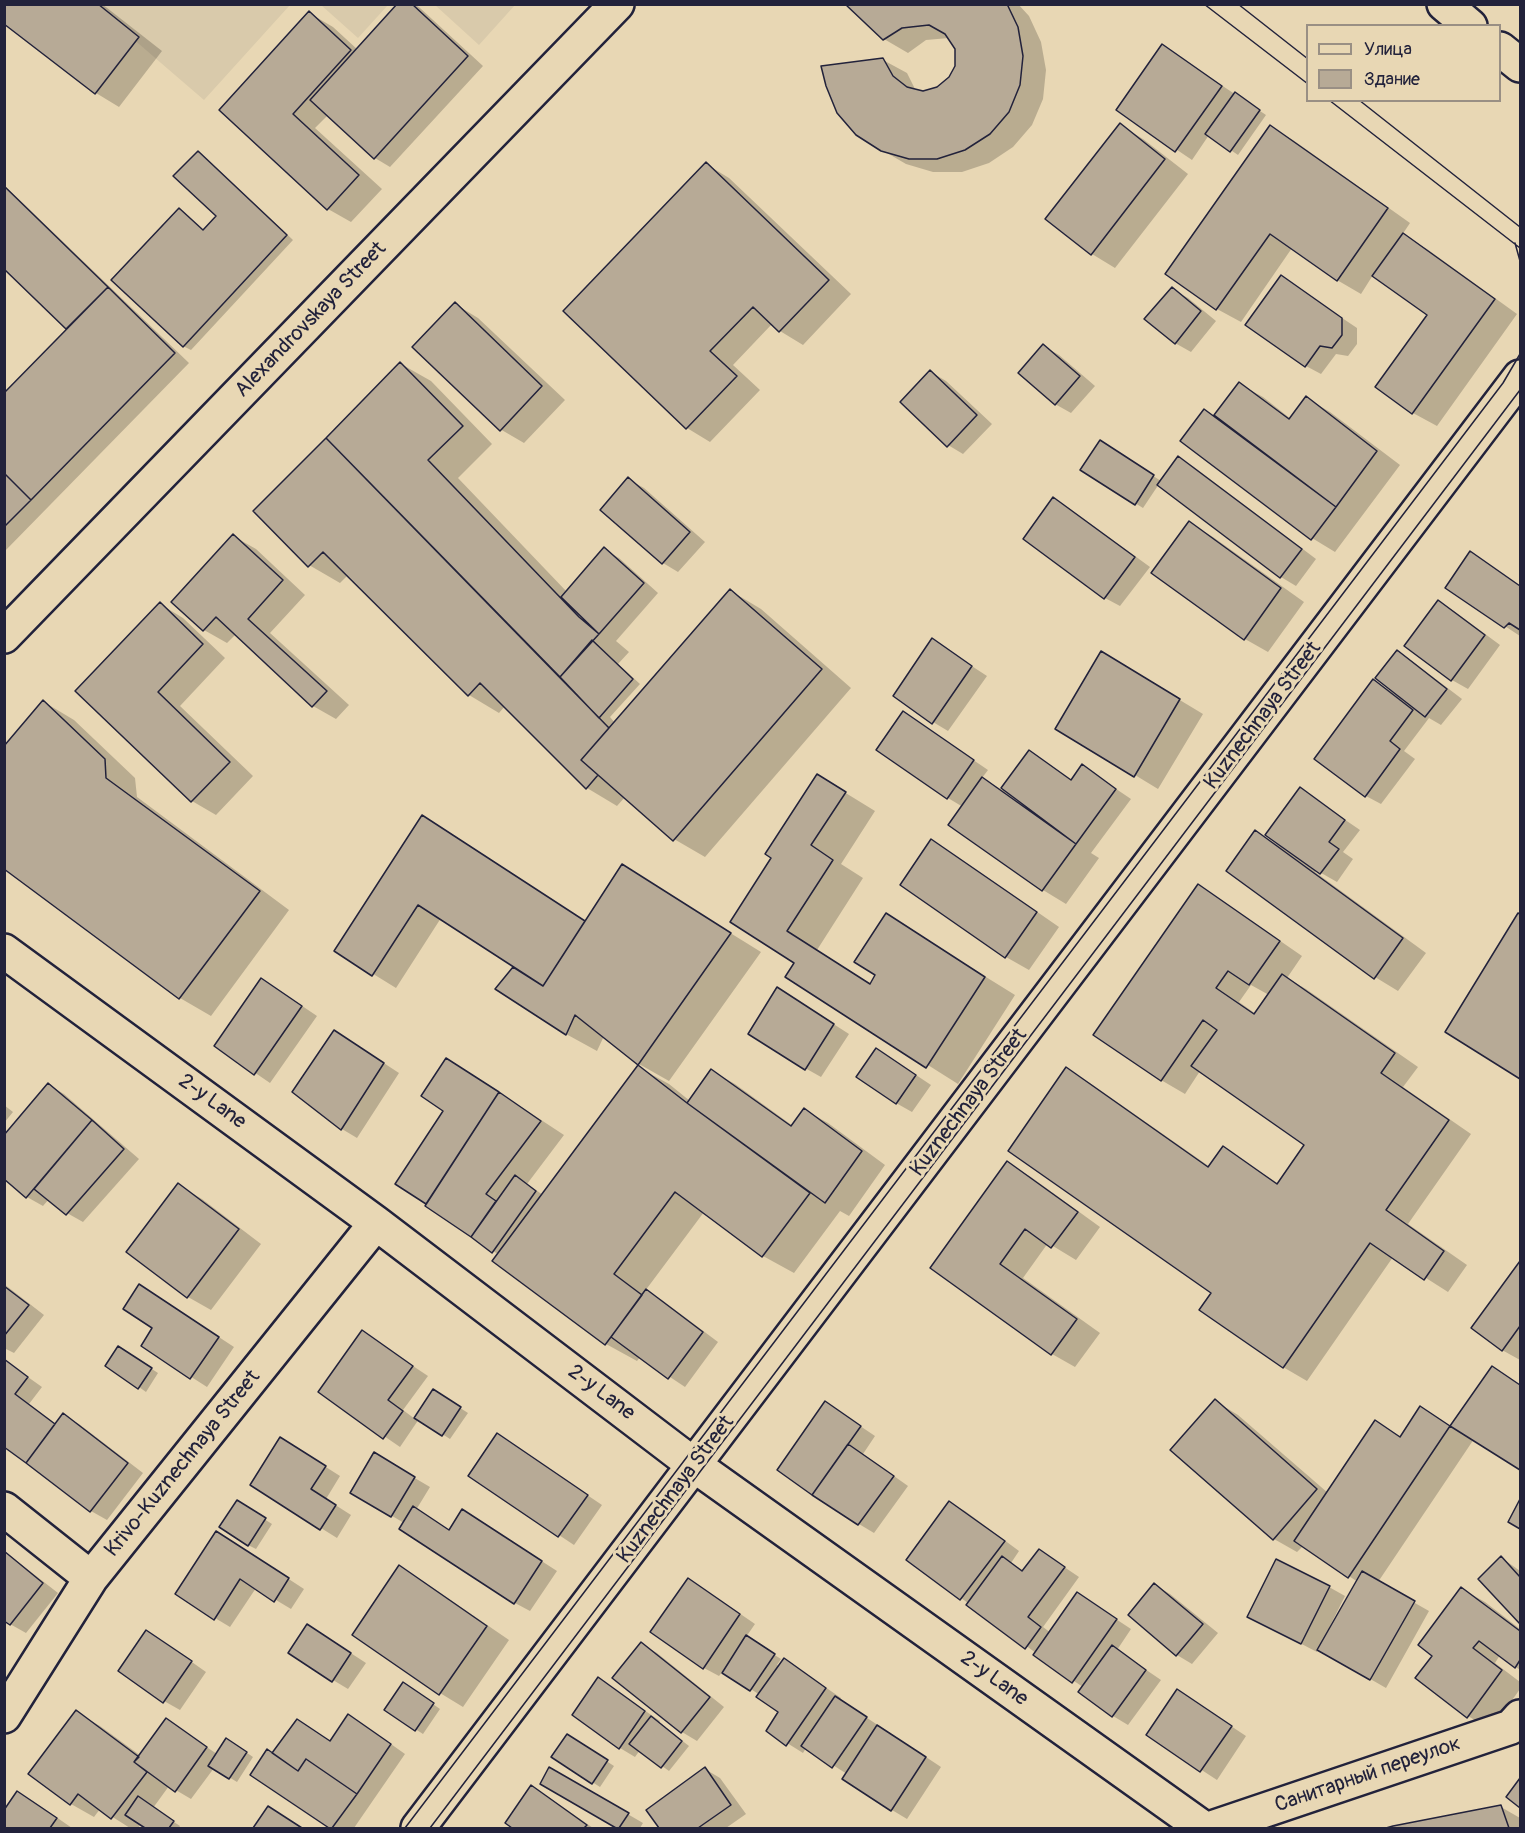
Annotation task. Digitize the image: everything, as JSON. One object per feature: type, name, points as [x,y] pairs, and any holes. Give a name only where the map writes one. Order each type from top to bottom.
[{"type":"street","name":"Alexandrovskaya Street","points":[[4,636],[617,4]]},
{"type":"street","points":[[1444,4],[1468,24]]},
{"type":"street","points":[[1501,50],[1521,65]]},
{"type":"street","name":"Kuznechnaya Street","points":[[418,1828],[1521,377]]},
{"type":"street","name":"2-y Lane","points":[[4,951],[376,1223],[694,1465],[1203,1828]]},
{"type":"street","name":"Krivo-Kuznechnaya Street","points":[[4,1716],[91,1578],[376,1223]]},
{"type":"street","points":[[4,1509],[91,1578]]},
{"type":"street","name":"Санитарный переулок","points":[[1212,1828],[1511,1726],[1521,1716]]},
{"type":"shaded area","points":[[89,5],[290,5],[204,100],[118,26]]},
{"type":"shaded area","points":[[321,5],[388,5],[358,38]]},
{"type":"shaded area","points":[[435,5],[515,5],[479,45]]},
{"type":"building","points":[[4,4],[98,4],[139,37],[95,94],[4,24]]},
{"type":"building","points":[[397,4],[412,4],[468,56],[374,159],[310,100]]},
{"type":"building","points":[[845,4],[1007,4],[1018,27],[1023,56],[1020,85],[1009,112],[990,134],[965,150],[937,159],[909,159],[881,151],[856,135],[837,113],[821,66],[883,58],[893,76],[907,87],[923,91],[937,87],[949,77],[955,66],[955,49],[945,34],[929,25],[902,28],[883,40]]},
{"type":"building","points":[[309,11],[351,50],[293,114],[359,175],[327,210],[219,110]]},
{"type":"building","points":[[1162,44],[1222,86],[1175,152],[1116,110]]},
{"type":"building","points":[[1235,92],[1260,110],[1230,152],[1205,134]]},
{"type":"building","points":[[1120,123],[1165,159],[1091,255],[1045,219]]},
{"type":"building","points":[[1270,125],[1388,208],[1337,281],[1270,234],[1216,310],[1165,274]]},
{"type":"building","points":[[198,151],[287,235],[183,347],[111,280],[179,208],[203,230],[216,216],[173,176]]},
{"type":"building","points":[[706,162],[829,280],[779,332],[753,307],[710,351],[737,376],[686,429],[563,311]]},
{"type":"building","points":[[4,186],[108,287],[66,329],[4,269]]},
{"type":"building","points":[[1403,233],[1495,299],[1412,414],[1375,387],[1427,315],[1372,276]]},
{"type":"building","points":[[1281,275],[1342,318],[1342,335],[1332,348],[1320,346],[1305,367],[1245,325]]},
{"type":"building","points":[[108,287],[175,353],[31,500],[4,473],[4,393]]},
{"type":"building","points":[[1172,287],[1201,311],[1175,344],[1144,319]]},
{"type":"building","points":[[455,302],[542,386],[500,431],[412,347]]},
{"type":"building","points":[[1043,344],[1080,376],[1055,405],[1018,373]]},
{"type":"building","points":[[400,362],[463,426],[428,460],[579,617],[599,634],[560,677],[326,438]]},
{"type":"building","points":[[930,370],[977,415],[947,447],[900,402]]},
{"type":"building","points":[[1239,382],[1289,419],[1306,396],[1377,451],[1336,507],[1214,415]]},
{"type":"building","points":[[1204,409],[1336,507],[1311,540],[1180,441]]},
{"type":"building","points":[[326,438],[609,728],[581,760],[598,775],[586,789],[480,683],[468,696],[323,552],[308,567],[253,511]]},
{"type":"building","points":[[1100,440],[1154,475],[1135,505],[1080,470]]},
{"type":"building","points":[[1178,456],[1302,549],[1280,578],[1157,485]]},
{"type":"building","points":[[4,473],[31,500],[4,527]]},
{"type":"building","points":[[628,477],[690,532],[662,564],[600,510]]},
{"type":"building","points":[[1053,497],[1135,557],[1104,599],[1023,539]]},
{"type":"building","points":[[1189,521],[1281,588],[1244,640],[1151,573]]},
{"type":"building","points":[[233,534],[283,580],[248,619],[327,691],[312,707],[216,617],[203,631],[171,602]]},
{"type":"building","points":[[604,547],[644,583],[599,634],[561,597]]},
{"type":"building","points":[[1470,551],[1520,586],[1520,630],[1509,623],[1504,628],[1445,588]]},
{"type":"building","points":[[730,589],[822,669],[673,841],[581,760]]},
{"type":"building","points":[[1438,600],[1485,635],[1451,681],[1404,646]]},
{"type":"building","points":[[160,602],[203,644],[158,692],[230,762],[191,802],[75,691]]},
{"type":"building","points":[[932,638],[972,666],[932,724],[893,696]]},
{"type":"building","points":[[592,640],[633,679],[599,718],[560,677]]},
{"type":"building","points":[[1397,650],[1447,689],[1425,717],[1375,678]]},
{"type":"building","points":[[1101,651],[1180,699],[1134,777],[1055,729]]},
{"type":"building","points":[[1373,679],[1413,710],[1390,741],[1400,749],[1365,797],[1314,759]]},
{"type":"building","points":[[43,700],[105,759],[106,778],[260,891],[179,999],[4,869],[4,746]]},
{"type":"building","points":[[903,711],[974,760],[947,799],[876,750]]},
{"type":"building","points":[[1029,750],[1071,780],[1082,764],[1116,789],[1076,844],[1001,788]]},
{"type":"building","points":[[817,774],[846,792],[811,845],[833,860],[787,931],[870,984],[875,975],[854,962],[886,913],[985,977],[926,1068],[785,977],[794,963],[730,922],[771,858],[765,854]]},
{"type":"building","points":[[982,777],[1076,844],[1042,891],[948,825]]},
{"type":"building","points":[[1300,787],[1345,820],[1329,842],[1339,849],[1320,874],[1265,835]]},
{"type":"building","points":[[422,815],[585,921],[543,986],[418,905],[372,976],[334,951]]},
{"type":"building","points":[[1255,830],[1403,938],[1374,979],[1226,871]]},
{"type":"building","points":[[931,839],[1037,912],[1005,958],[900,885]]},
{"type":"building","points":[[622,864],[731,933],[638,1065],[575,1015],[566,1035],[495,989],[513,967],[543,986]]},
{"type":"building","points":[[1198,884],[1280,941],[1249,985],[1228,971],[1216,988],[1254,1014],[1282,974],[1395,1053],[1381,1073],[1449,1120],[1386,1210],[1444,1251],[1424,1280],[1370,1243],[1283,1368],[1199,1310],[1211,1293],[1008,1151],[1066,1067],[1208,1167],[1223,1146],[1277,1184],[1304,1145],[1191,1066],[1217,1030],[1203,1020],[1161,1081],[1093,1035]]},
{"type":"building","points":[[1518,913],[1520,914],[1520,1079],[1445,1032]]},
{"type":"building","points":[[261,978],[302,1006],[254,1075],[214,1046]]},
{"type":"building","points":[[777,987],[834,1024],[805,1070],[748,1034]]},
{"type":"building","points":[[334,1030],[384,1063],[341,1130],[292,1092]]},
{"type":"building","points":[[876,1048],[916,1075],[896,1104],[856,1077]]},
{"type":"building","points":[[446,1058],[499,1092],[426,1204],[395,1184],[443,1111],[421,1096]]},
{"type":"building","points":[[638,1065],[810,1193],[762,1257],[675,1192],[614,1274],[642,1295],[605,1345],[492,1261]]},
{"type":"building","points":[[711,1069],[791,1126],[804,1108],[862,1151],[825,1203],[687,1103]]},
{"type":"building","points":[[48,1083],[92,1120],[26,1198],[4,1179],[4,1135]]},
{"type":"building","points":[[499,1092],[541,1121],[486,1194],[496,1201],[471,1237],[425,1206]]},
{"type":"building","points":[[92,1120],[124,1149],[66,1215],[34,1189]]},
{"type":"building","points":[[1007,1161],[1078,1212],[1051,1248],[1025,1229],[1000,1264],[1077,1319],[1051,1355],[930,1268]]},
{"type":"building","points":[[515,1175],[536,1191],[492,1253],[471,1237]]},
{"type":"building","points":[[178,1183],[239,1229],[187,1298],[126,1252]]},
{"type":"building","points":[[1520,1261],[1520,1326],[1502,1351],[1471,1328]]},
{"type":"building","points":[[139,1284],[219,1337],[190,1379],[141,1346],[152,1328],[123,1309]]},
{"type":"building","points":[[4,1286],[29,1305],[4,1336]]},
{"type":"building","points":[[646,1289],[703,1332],[668,1379],[611,1337]]},
{"type":"building","points":[[362,1330],[413,1366],[388,1400],[403,1411],[383,1439],[318,1392]]},
{"type":"building","points":[[118,1346],[152,1368],[138,1389],[105,1366]]},
{"type":"building","points":[[4,1359],[28,1377],[15,1394],[55,1424],[26,1463],[4,1447]]},
{"type":"building","points":[[1492,1366],[1520,1385],[1520,1470],[1450,1426]]},
{"type":"building","points":[[433,1389],[461,1407],[442,1436],[414,1418]]},
{"type":"building","points":[[1215,1399],[1317,1489],[1273,1540],[1170,1450]]},
{"type":"building","points":[[825,1401],[861,1426],[812,1495],[777,1470]]},
{"type":"building","points":[[1420,1406],[1450,1426],[1348,1578],[1294,1541],[1375,1420],[1400,1437]]},
{"type":"building","points":[[63,1413],[128,1463],[90,1512],[26,1463]]},
{"type":"building","points":[[497,1433],[588,1495],[558,1537],[468,1476]]},
{"type":"building","points":[[280,1437],[326,1466],[311,1489],[336,1505],[320,1530],[250,1485]]},
{"type":"building","points":[[848,1444],[894,1476],[858,1525],[812,1495]]},
{"type":"building","points":[[374,1452],[415,1477],[391,1517],[350,1493]]},
{"type":"building","points":[[1520,1499],[1520,1529],[1508,1522]]},
{"type":"building","points":[[237,1500],[266,1518],[248,1546],[219,1527]]},
{"type":"building","points":[[949,1501],[1005,1541],[960,1600],[906,1560]]},
{"type":"building","points":[[413,1506],[449,1530],[462,1509],[542,1561],[514,1604],[399,1529]]},
{"type":"building","points":[[216,1531],[289,1578],[274,1602],[240,1579],[214,1620],[175,1594]]},
{"type":"building","points":[[1039,1549],[1065,1567],[1028,1617],[1041,1627],[1025,1649],[966,1605],[1002,1556],[1022,1571]]},
{"type":"building","points":[[4,1551],[43,1583],[10,1625],[4,1621]]},
{"type":"building","points":[[1501,1556],[1520,1577],[1520,1624],[1478,1579]]},
{"type":"building","points":[[1276,1559],[1330,1586],[1301,1644],[1247,1617]]},
{"type":"building","points":[[399,1565],[487,1626],[439,1695],[352,1635]]},
{"type":"building","points":[[1362,1571],[1415,1601],[1370,1680],[1317,1650]]},
{"type":"building","points":[[688,1578],[740,1614],[703,1669],[650,1632]]},
{"type":"building","points":[[1154,1583],[1203,1624],[1176,1656],[1128,1615]]},
{"type":"building","points":[[1461,1587],[1520,1631],[1520,1660],[1515,1668],[1479,1641],[1473,1648],[1502,1670],[1467,1718],[1415,1678],[1432,1656],[1418,1645]]},
{"type":"building","points":[[1077,1592],[1117,1619],[1072,1683],[1033,1655]]},
{"type":"building","points":[[307,1624],[351,1653],[332,1682],[288,1653]]},
{"type":"building","points":[[146,1630],[192,1661],[163,1703],[118,1671]]},
{"type":"building","points":[[746,1635],[775,1654],[750,1691],[722,1673]]},
{"type":"building","points":[[641,1642],[710,1697],[681,1733],[612,1678]]},
{"type":"building","points":[[1112,1645],[1146,1670],[1112,1717],[1078,1692]]},
{"type":"building","points":[[784,1658],[826,1688],[786,1746],[766,1731],[778,1712],[756,1697]]},
{"type":"building","points":[[598,1677],[645,1711],[619,1749],[572,1715]]},
{"type":"building","points":[[403,1682],[434,1703],[415,1731],[384,1710]]},
{"type":"building","points":[[1177,1689],[1232,1726],[1200,1772],[1146,1735]]},
{"type":"building","points":[[835,1696],[867,1717],[832,1768],[801,1746]]},
{"type":"building","points":[[76,1710],[139,1757],[134,1762],[147,1772],[111,1819],[78,1794],[70,1805],[28,1774]]},
{"type":"building","points":[[348,1714],[391,1744],[357,1794],[306,1759],[298,1771],[272,1753],[297,1719],[330,1741]]},
{"type":"building","points":[[651,1716],[682,1741],[661,1768],[629,1744]]},
{"type":"building","points":[[166,1718],[207,1747],[175,1792],[134,1762]]},
{"type":"building","points":[[877,1725],[926,1757],[891,1811],[842,1779]]},
{"type":"building","points":[[567,1734],[608,1760],[592,1784],[551,1757]]},
{"type":"building","points":[[226,1738],[247,1752],[229,1779],[208,1766]]},
{"type":"building","points":[[267,1749],[298,1771],[306,1759],[357,1794],[332,1828],[250,1775]]},
{"type":"building","points":[[549,1767],[629,1813],[619,1828],[540,1784]]},
{"type":"building","points":[[705,1767],[731,1805],[698,1828],[659,1828],[646,1810]]},
{"type":"building","points":[[1520,1778],[1520,1808],[1506,1797]]},
{"type":"building","points":[[531,1785],[587,1825],[584,1828],[512,1828],[505,1823]]},
{"type":"building","points":[[17,1791],[57,1818],[50,1828],[4,1828],[4,1810]]},
{"type":"building","points":[[138,1796],[174,1821],[169,1828],[145,1828],[125,1815]]},
{"type":"building","points":[[1501,1805],[1509,1828],[1386,1828],[1393,1826]]},
{"type":"building","points":[[268,1806],[302,1828],[253,1828]]},
{"type":"tram line","points":[[1204,4],[1306,82]]},
{"type":"tram line","points":[[1238,4],[1306,57]]},
{"type":"tram line","points":[[1332,102],[1520,248]]},
{"type":"tram line","points":[[1362,102],[1520,227]]},
{"type":"tram line","points":[[1515,243],[1520,261]]},
{"type":"tram line","points":[[405,1828],[1503,383],[1520,354]]},
{"type":"tram line","points":[[430,1828],[1520,390]]}]
